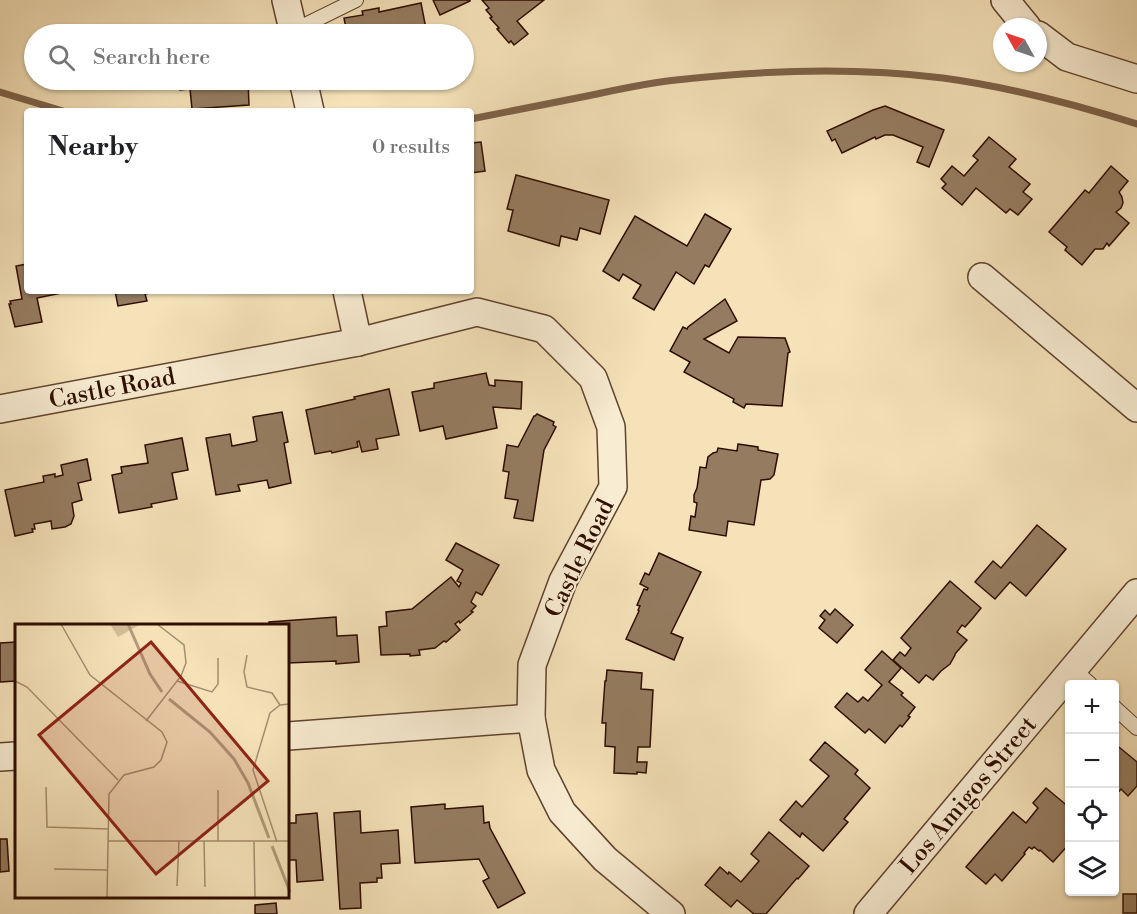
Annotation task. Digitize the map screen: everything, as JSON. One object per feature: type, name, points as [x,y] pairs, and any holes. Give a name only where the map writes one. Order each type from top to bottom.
[{"type":"street","points":[[286,0],[291,24]]},
{"type":"street","points":[[1005,0],[1020,18]]},
{"type":"street","points":[[1047,42],[1067,57],[1137,79]]},
{"type":"street","points":[[305,90],[309,108]]},
{"type":"street","points":[[982,277],[1137,408]]},
{"type":"street","points":[[348,294],[358,342]]},
{"type":"street","name":"Castle Road","points":[[0,409],[358,342],[477,312],[544,329],[592,378],[611,427],[613,487],[563,580],[531,664],[531,718],[541,770],[562,812],[606,859],[671,914]]},
{"type":"street","name":"Los Amigos Street","points":[[868,914],[1082,677],[1137,593]]},
{"type":"street","points":[[290,736],[531,718]]},
{"type":"street","points":[[0,757],[15,756]]},
{"type":"lane","points":[[310,24],[356,0]]},
{"type":"lane","points":[[1119,712],[1137,728]]},
{"type":"building","points":[[433,0],[470,0],[470,1],[440,15]]},
{"type":"building","points":[[482,0],[544,0],[517,21],[528,34],[514,45],[511,41],[509,43],[497,29],[499,28],[486,10],[489,8]]},
{"type":"building","points":[[421,3],[425,24],[345,24],[344,18],[363,15],[362,11],[379,8],[379,12]]},
{"type":"building","points":[[190,90],[248,90],[249,105],[192,108]]},
{"type":"building","points":[[885,106],[944,130],[929,167],[917,162],[923,147],[893,135],[885,135],[876,139],[875,137],[842,153],[835,139],[832,141],[827,131]]},
{"type":"building","points":[[989,137],[1016,159],[1009,167],[1030,184],[1023,192],[1032,199],[1018,215],[1010,209],[1006,213],[976,188],[962,205],[942,188],[946,184],[941,179],[952,166],[964,176],[978,160],[973,156]]},
{"type":"building","points":[[481,142],[485,171],[474,173],[474,143]]},
{"type":"building","points":[[1111,166],[1128,181],[1119,192],[1123,203],[1116,212],[1129,223],[1109,246],[1107,243],[1103,249],[1095,249],[1082,265],[1065,250],[1067,247],[1049,232],[1085,190],[1089,193]]},
{"type":"building","points":[[516,175],[609,200],[600,234],[580,228],[577,240],[561,236],[559,246],[508,231],[513,210],[507,209]]},
{"type":"building","points":[[705,214],[731,229],[709,267],[705,265],[694,284],[676,272],[654,310],[633,298],[641,285],[623,274],[619,281],[603,271],[635,216],[687,246]]},
{"type":"building","points":[[24,265],[24,294],[56,294],[37,298],[42,322],[15,327],[9,304],[11,304],[10,301],[22,299],[16,266]]},
{"type":"building","points":[[116,294],[145,294],[147,301],[118,306]]},
{"type":"building","points":[[725,299],[737,321],[704,339],[729,353],[738,337],[785,338],[790,352],[788,353],[782,406],[746,404],[744,408],[733,402],[734,399],[684,372],[690,362],[670,351],[683,327],[687,329]]},
{"type":"building","points":[[486,373],[489,385],[495,386],[495,380],[522,382],[521,409],[493,407],[497,428],[446,439],[443,426],[420,431],[412,392],[434,388],[434,383]]},
{"type":"building","points":[[389,389],[399,435],[376,439],[378,449],[362,452],[359,441],[357,442],[358,447],[315,454],[306,410]]},
{"type":"building","points":[[282,412],[288,442],[284,443],[291,483],[269,488],[267,480],[238,485],[240,491],[216,495],[206,438],[230,434],[232,446],[257,441],[253,417]]},
{"type":"building","points":[[537,414],[554,422],[553,425],[556,427],[544,450],[533,521],[514,518],[518,500],[505,498],[509,472],[503,471],[507,445],[518,447]]},
{"type":"building","points":[[182,438],[188,470],[172,473],[177,499],[151,504],[152,507],[119,513],[112,475],[122,473],[121,467],[148,463],[145,445]]},
{"type":"building","points":[[738,444],[758,447],[758,450],[778,454],[774,475],[770,479],[761,480],[754,525],[728,521],[726,536],[689,530],[691,516],[695,517],[697,503],[694,502],[694,495],[700,467],[706,468],[708,457],[717,452],[718,448],[737,451]]},
{"type":"building","points":[[87,459],[91,480],[78,483],[82,500],[72,503],[74,516],[71,524],[52,529],[51,521],[34,524],[33,532],[15,536],[5,490],[44,482],[43,476],[63,475],[61,465]]},
{"type":"building","points":[[1037,525],[1066,549],[1026,596],[1010,582],[995,599],[975,582],[993,561],[1001,568]]},
{"type":"building","points":[[456,543],[499,565],[482,595],[476,592],[471,602],[476,606],[471,611],[473,612],[460,623],[459,621],[455,624],[460,630],[435,648],[419,650],[420,655],[381,655],[379,627],[387,626],[386,612],[412,609],[451,577],[459,587],[461,583],[457,581],[463,570],[446,560]]},
{"type":"building","points":[[659,553],[701,572],[671,633],[683,638],[674,660],[626,639],[639,611],[640,606],[637,605],[644,589],[648,588],[640,584],[645,573],[649,575]]},
{"type":"building","points":[[950,581],[981,608],[965,627],[962,625],[957,632],[967,640],[950,664],[933,680],[926,675],[919,683],[893,660],[900,652],[905,656],[911,648],[901,638]]},
{"type":"building","points":[[835,609],[853,625],[837,643],[819,628],[825,620],[820,616],[825,610],[830,615]]},
{"type":"building","points":[[336,617],[337,636],[357,635],[359,662],[290,663],[290,624],[269,624],[269,622]]},
{"type":"building","points":[[15,642],[15,681],[0,682],[0,643]]},
{"type":"building","points":[[882,651],[901,668],[889,682],[915,707],[902,727],[900,725],[885,743],[869,729],[865,733],[835,707],[847,693],[858,702],[863,697],[868,701],[882,685],[865,670]]},
{"type":"building","points":[[607,670],[642,673],[641,689],[653,690],[650,747],[638,747],[637,762],[647,762],[646,773],[614,773],[615,747],[605,746],[606,723],[602,723]]},
{"type":"building","points":[[825,742],[858,770],[855,774],[870,788],[844,819],[848,822],[823,851],[802,833],[800,837],[780,820],[796,801],[802,807],[829,776],[810,760]]},
{"type":"building","points":[[1119,747],[1137,762],[1137,786],[1128,796],[1121,789],[1119,791]]},
{"type":"building","points":[[1046,788],[1065,804],[1065,849],[1053,862],[1040,850],[1029,847],[1002,881],[995,874],[986,884],[966,867],[1013,812],[1026,823],[1038,808],[1033,803]]},
{"type":"building","points":[[445,804],[445,809],[483,806],[484,823],[489,822],[490,828],[525,893],[498,908],[483,881],[489,878],[479,859],[415,863],[411,807]]},
{"type":"building","points":[[360,811],[361,833],[398,830],[400,863],[381,864],[382,878],[377,878],[377,882],[360,883],[361,908],[340,909],[334,813]]},
{"type":"building","points":[[317,813],[323,880],[297,882],[296,860],[290,860],[290,823],[296,823],[296,815]]},
{"type":"building","points":[[769,832],[809,866],[766,914],[754,914],[737,900],[731,907],[705,885],[720,867],[741,882],[759,861],[751,854]]},
{"type":"building","points":[[0,839],[7,839],[9,871],[0,872]]},
{"type":"building","points":[[1123,894],[1137,894],[1137,913],[1123,913]]},
{"type":"building","points":[[276,903],[277,914],[255,914],[255,905]]},
{"type":"waterway","points":[[474,118],[665,81],[776,72],[843,71],[943,78],[992,86],[1137,124]]},
{"type":"waterway","points":[[0,92],[53,108]]}]
